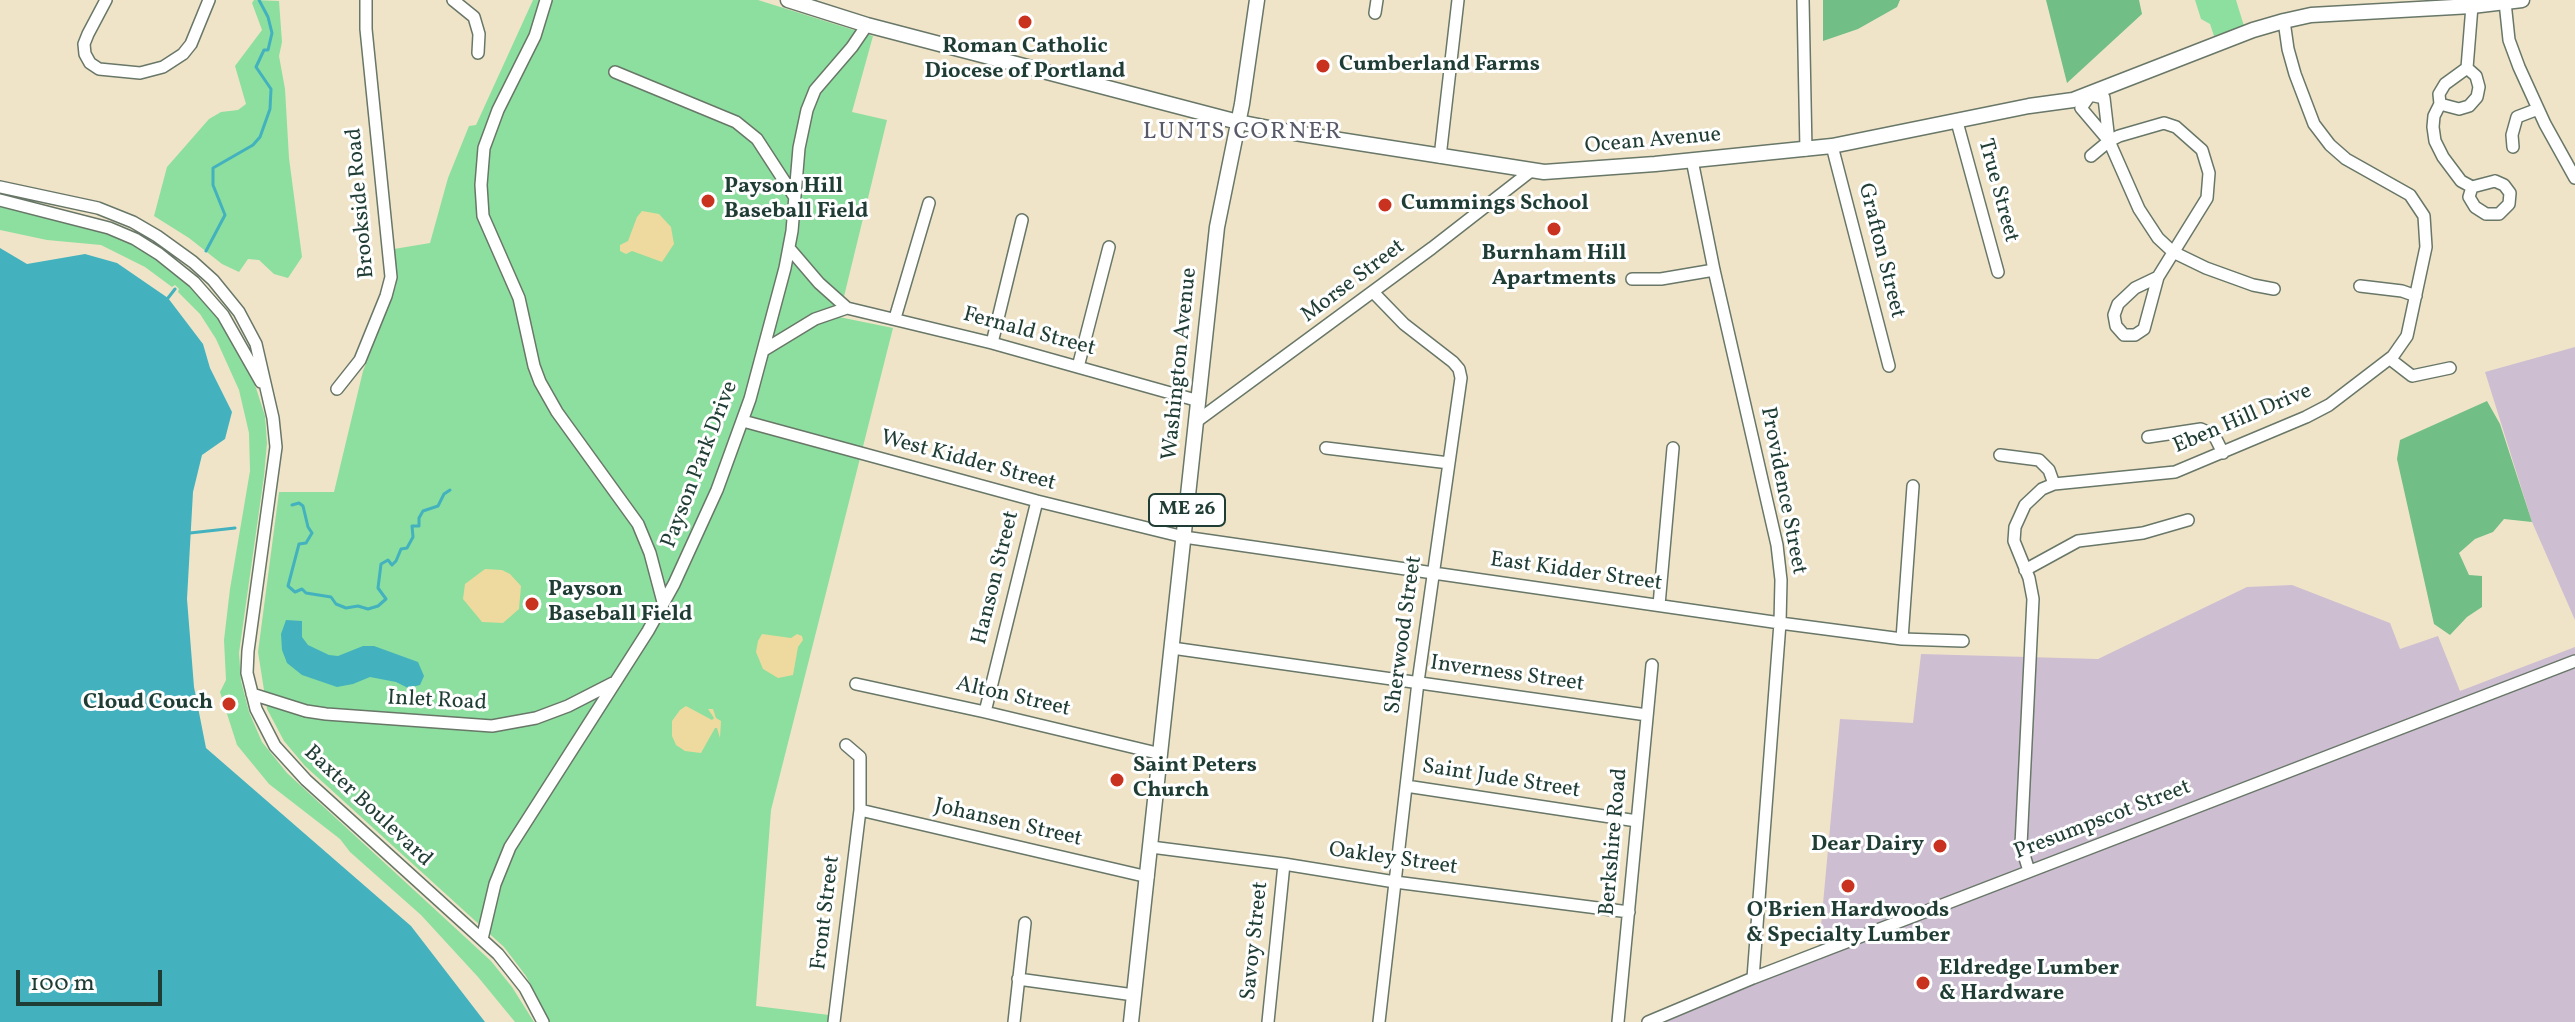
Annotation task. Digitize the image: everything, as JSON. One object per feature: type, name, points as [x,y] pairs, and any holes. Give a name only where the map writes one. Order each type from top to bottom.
[{"type":"main road","name":"Ocean Avenue","points":[[788,0],[821,5],[867,25],[1238,122],[1440,157],[1531,171],[1560,172],[1806,150],[2090,95],[2253,30],[2311,15],[2472,6],[2522,0]]},
{"type":"main road","name":"Washington Avenue","points":[[1131,1022],[1217,227],[1238,122],[1257,0]]},
{"type":"street","points":[[106,0],[84,44],[85,54],[90,63],[99,69],[140,73],[163,67],[183,54],[191,44],[209,0]]},
{"type":"street","name":"Brookside Road","points":[[337,389],[360,360],[391,277],[366,29],[366,0]]},
{"type":"street","points":[[453,0],[474,17],[479,34],[478,53]]},
{"type":"street","points":[[546,0],[535,36],[498,110],[484,148],[481,185],[483,216],[519,298],[540,382],[557,412],[638,524],[650,553],[663,602]]},
{"type":"street","points":[[1375,13],[1377,0]]},
{"type":"street","points":[[1440,157],[1458,0]]},
{"type":"street","points":[[1803,0],[1806,150]]},
{"type":"street","points":[[2505,2],[2509,40],[2538,109],[2575,178]]},
{"type":"street","points":[[2472,6],[2467,68],[2445,84],[2439,94],[2440,104],[2434,116],[2435,141],[2452,171],[2472,187]]},
{"type":"street","name":"Eben Hill Drive","points":[[2054,484],[2175,472],[2223,453],[2320,411],[2390,359],[2407,336],[2426,247],[2424,216],[2410,195],[2346,159],[2314,124],[2295,74],[2284,21]]},
{"type":"street","name":"Payson Park Drive","points":[[482,939],[495,884],[510,847],[648,631],[702,526],[743,421],[764,350],[789,248],[802,129],[810,100],[867,25]]},
{"type":"street","points":[[2440,104],[2459,109],[2469,106],[2477,97],[2479,87],[2476,76],[2467,68]]},
{"type":"street","points":[[615,72],[736,122],[757,139],[795,197]]},
{"type":"street","points":[[2109,141],[2104,98],[2090,95],[2081,108],[2109,141],[2145,219],[2158,238],[2173,252],[2227,277],[2274,289]]},
{"type":"street","points":[[2513,147],[2512,135],[2517,117],[2538,109]]},
{"type":"street","name":"True Street","points":[[1957,122],[1998,272]]},
{"type":"street","points":[[2091,156],[2109,141],[2164,123],[2176,127],[2202,150],[2209,173],[2207,198],[2158,277],[2144,329],[2135,335],[2124,335],[2116,326],[2114,315],[2118,304],[2135,288],[2158,277]]},
{"type":"street","name":"Grafton Street","points":[[1832,146],[1889,366]]},
{"type":"street","name":"Providence Street","points":[[1692,160],[1777,545],[1781,580],[1753,978]]},
{"type":"street","name":"Morse Street","points":[[1197,421],[1531,171]]},
{"type":"street","name":"Baxter Boulevard","points":[[0,187],[69,201],[116,215],[157,236],[213,280],[239,312],[256,344],[275,431],[275,464],[247,673],[262,723],[287,761],[482,939],[516,975],[543,1022]]},
{"type":"street","name":"Baxter Boulevard","points":[[0,200],[109,228],[135,239],[167,259],[194,282],[223,315],[267,395]]},
{"type":"street","points":[[895,318],[929,203]]},
{"type":"street","points":[[992,343],[1022,220]]},
{"type":"street","points":[[1078,367],[1109,247]]},
{"type":"street","points":[[764,350],[815,319],[847,308],[819,283],[789,248]]},
{"type":"street","points":[[1632,279],[1661,279],[1714,270]]},
{"type":"street","points":[[2360,286],[2402,291],[2416,296]]},
{"type":"street","name":"Sherwood Street","points":[[1373,292],[1404,324],[1459,369],[1460,388],[1418,682],[1379,1022]]},
{"type":"street","name":"Fernald Street","points":[[847,308],[992,343],[1199,401]]},
{"type":"street","points":[[2390,359],[2412,376],[2450,368]]},
{"type":"street","name":"West Kidder Street","points":[[743,421],[1037,501],[1184,537]]},
{"type":"street","points":[[2148,437],[2201,429],[2214,435],[2223,453]]},
{"type":"street","points":[[1326,448],[1449,463]]},
{"type":"street","points":[[1659,605],[1673,448]]},
{"type":"street","points":[[2000,455],[2039,460],[2049,470],[2054,484],[2042,489],[2025,505],[2015,527],[2014,541],[2031,587],[2033,614],[2021,845],[2029,871]]},
{"type":"street","points":[[1902,639],[1913,486]]},
{"type":"street","name":"Hanson Street","points":[[985,712],[1037,501]]},
{"type":"street","points":[[2025,570],[2078,541],[2143,533],[2188,520]]},
{"type":"street","name":"East Kidder Street","points":[[1184,537],[1780,623],[1902,639],[1963,641]]},
{"type":"street","name":"Inverness Street","points":[[1172,648],[1647,715]]},
{"type":"street","name":"Presumpscot Street","points":[[1648,1022],[1753,978],[2575,661]]},
{"type":"street","name":"Berkshire Road","points":[[1618,1022],[1652,665]]},
{"type":"street","name":"Inlet Road","points":[[252,694],[326,714],[492,726],[536,718],[614,683]]},
{"type":"street","name":"Alton Street","points":[[856,684],[1161,754]]},
{"type":"street","name":"Front Street","points":[[834,1022],[860,810],[860,757],[846,745]]},
{"type":"street","name":"Saint Jude Street","points":[[1406,786],[1637,821]]},
{"type":"street","name":"Johansen Street","points":[[860,810],[1148,877]]},
{"type":"street","name":"Oakley Street","points":[[1151,847],[1629,912]]},
{"type":"street","name":"Savoy Street","points":[[1268,1022],[1284,864]]},
{"type":"street","points":[[1014,1022],[1025,923]]},
{"type":"street","points":[[1018,979],[1134,995]]},
{"type":"shaded area","points":[[2575,347],[2575,620],[2532,522],[2485,372]]},
{"type":"shaded area","points":[[2292,585],[2390,623],[2400,649],[2438,636],[2460,691],[2575,647],[2575,1022],[1658,1022],[1818,958],[1840,719],[1913,723],[1921,654],[2098,659],[2247,587]]},
{"type":"green space","points":[[254,0],[279,1],[282,42],[279,56],[302,257],[288,278],[274,274],[259,260],[248,259],[239,272],[222,264],[154,216],[167,167],[209,119],[221,112],[238,110],[246,104],[235,66],[262,30],[252,3]]},
{"type":"green space","points":[[533,0],[758,0],[873,36],[852,112],[887,120],[839,317],[893,328],[771,810],[756,1006],[829,1015],[828,1022],[550,1022],[526,976],[504,947],[305,766],[284,741],[267,709],[258,652],[279,492],[334,492],[363,371],[396,286],[394,249],[430,243],[448,178],[469,126],[476,125]]},
{"type":"green space","points":[[1823,0],[1900,0],[1897,7],[1858,29],[1823,41]]},
{"type":"green space","points":[[2046,0],[2139,0],[2142,14],[2067,83]]},
{"type":"green space","points":[[2195,0],[2236,0],[2244,26],[2214,36],[2210,24],[2201,19]]},
{"type":"green space","points":[[0,203],[86,222],[156,253],[223,316],[248,363],[265,416],[267,443],[264,476],[239,653],[241,681],[249,712],[262,742],[287,773],[491,961],[534,1022],[515,1022],[421,915],[350,852],[340,839],[269,784],[237,745],[220,692],[226,680],[224,640],[250,471],[249,433],[239,390],[216,339],[200,314],[175,285],[172,287],[145,267],[101,245],[47,240],[0,230]]},
{"type":"green space","points":[[2487,401],[2500,424],[2532,522],[2504,519],[2493,532],[2475,539],[2459,553],[2469,575],[2482,576],[2482,607],[2450,635],[2434,624],[2397,459],[2400,440]]},
{"type":"sand","points":[[642,211],[659,214],[671,227],[674,244],[662,262],[632,251],[626,254],[620,251],[620,245],[628,241]]},
{"type":"sand","points":[[485,569],[502,570],[521,586],[519,609],[503,623],[482,622],[463,599],[465,584]]},
{"type":"sand","points":[[762,634],[791,638],[797,634],[802,636],[793,675],[778,678],[763,669],[756,652]]},
{"type":"sand","points":[[686,706],[712,720],[714,718],[708,709],[713,709],[716,718],[721,721],[720,738],[715,728],[701,753],[685,751],[676,745],[672,736],[672,721]]},
{"type":"water","points":[[0,248],[27,264],[85,254],[117,263],[168,298],[203,344],[210,368],[232,412],[225,439],[202,455],[193,492],[187,599],[194,687],[206,748],[411,926],[485,1022],[0,1022]]},
{"type":"water","points":[[286,620],[302,621],[302,637],[308,645],[329,655],[338,656],[363,646],[374,646],[418,662],[424,676],[420,685],[408,688],[396,682],[370,677],[337,687],[302,675],[287,663],[282,650],[281,634]]},
{"type":"waterway","points":[[206,251],[225,215],[213,185],[213,168],[253,145],[260,137],[270,109],[271,89],[256,67],[264,50],[268,50],[272,33],[259,0]]},
{"type":"waterway","points":[[168,298],[175,289]]},
{"type":"waterway","points":[[292,505],[299,503],[303,506],[312,533],[306,543],[299,544],[288,586],[295,592],[302,589],[306,593],[331,597],[336,604],[346,608],[358,606],[368,609],[386,599],[378,588],[381,564],[388,560],[392,565],[396,561],[401,549],[407,548],[413,537],[412,526],[419,526],[423,511],[438,506],[450,490]]},
{"type":"waterway","points":[[190,533],[235,528]]},
{"type":"place","name":"Roman Catholic Diocese of Portland","points":[[1025,22]]},
{"type":"place","name":"Cumberland Farms","points":[[1323,66]]},
{"type":"place","name":"Payson Hill Baseball Field","points":[[708,201]]},
{"type":"place","name":"Cummings School","points":[[1385,205]]},
{"type":"place","name":"Burnham Hill Apartments","points":[[1554,229]]},
{"type":"place","name":"Payson Baseball Field","points":[[532,604]]},
{"type":"place","name":"Cloud Couch","points":[[229,704]]},
{"type":"place","name":"Saint Peters Church","points":[[1117,780]]},
{"type":"place","name":"Dear Dairy","points":[[1940,846]]},
{"type":"place","name":"O'Brien Hardwoods & Specialty Lumber","points":[[1848,886]]},
{"type":"place","name":"Eldredge Lumber & Hardware","points":[[1923,983]]},
{"type":"district","name":"LUNTS CORNER","points":[[1243,134]]}]
